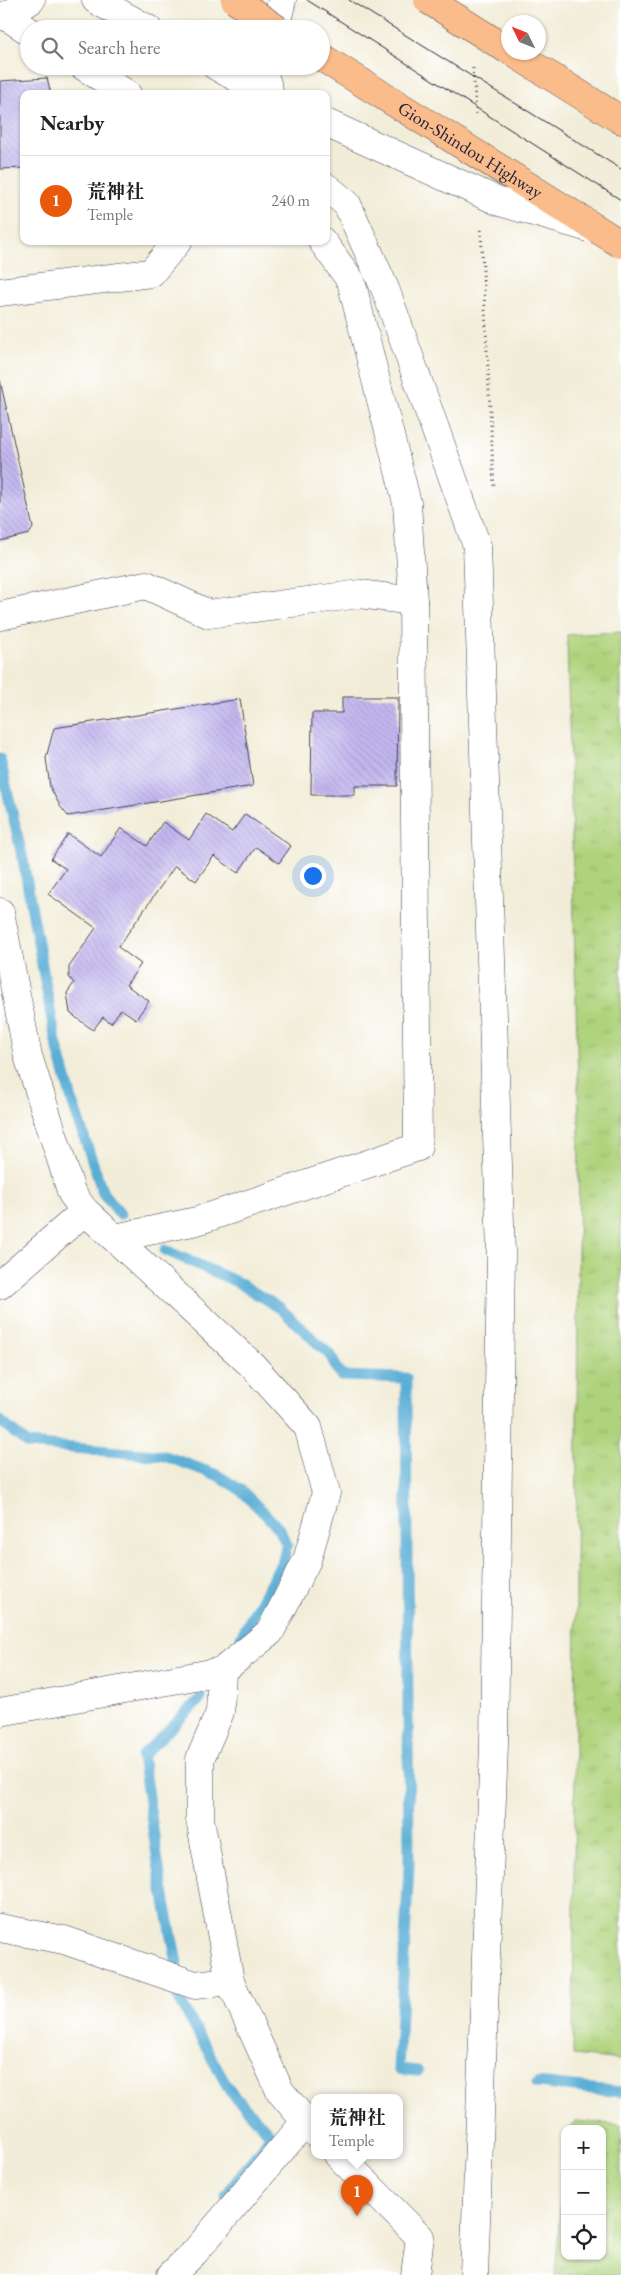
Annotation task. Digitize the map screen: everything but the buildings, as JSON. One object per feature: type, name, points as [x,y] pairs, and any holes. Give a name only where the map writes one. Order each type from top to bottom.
[{"type":"highway","points":[[235,0],[263,20]]},
{"type":"highway","points":[[428,0],[501,46]]},
{"type":"highway","points":[[525,60],[621,120]]},
{"type":"highway","name":"Gion-Shindou Highway","points":[[330,63],[612,238]]},
{"type":"street","points":[[3,16],[31,0]]},
{"type":"street","points":[[96,0],[132,20]]},
{"type":"street","points":[[278,20],[282,0]]},
{"type":"street","points":[[3,16],[20,26]]},
{"type":"street","points":[[97,75],[121,90]]},
{"type":"street","points":[[232,75],[259,90]]},
{"type":"street","points":[[264,75],[269,90]]},
{"type":"street","points":[[330,125],[500,202],[612,238]]},
{"type":"street","points":[[330,190],[347,204],[386,291],[477,546],[501,1253],[494,1744],[474,2275]]},
{"type":"street","points":[[0,292],[151,273],[175,245]]},
{"type":"street","points":[[115,1238],[197,1221],[418,1147],[413,601],[407,503],[351,281],[325,245]]},
{"type":"street","points":[[0,616],[146,585],[209,614],[360,594],[413,601]]},
{"type":"street","points":[[0,912],[28,1056],[72,1194],[86,1211],[253,1366],[308,1427],[326,1493],[308,1560],[270,1632],[222,1670],[0,1712]]},
{"type":"street","points":[[0,1285],[86,1211]]},
{"type":"street","points":[[171,2275],[194,2253],[310,2127],[280,2091],[230,1981],[200,1819],[200,1759],[220,1712],[222,1670]]},
{"type":"street","points":[[0,1928],[64,1940],[195,1985],[230,1981]]},
{"type":"street","points":[[342,2159],[420,2237],[415,2275]]},
{"type":"path","points":[[473,59],[476,118]]},
{"type":"path","points":[[481,226],[494,491]]},
{"type":"green space","points":[[621,632],[621,2060],[573,2055],[579,1124],[567,635]]},
{"type":"green space","points":[[575,2121],[621,2125],[621,2275],[555,2275],[561,2198],[561,2260],[606,2260],[606,2125],[572,2125]]},
{"type":"waterway","points":[[0,759],[23,860],[56,1042],[73,1104],[103,1193],[120,1214]]},
{"type":"waterway","points":[[165,1250],[237,1282],[280,1308],[330,1355],[341,1376],[406,1378],[409,1866],[398,2069],[418,2071]]},
{"type":"waterway","points":[[0,1421],[28,1444],[165,1456],[217,1475],[241,1490],[278,1527],[287,1545],[283,1560],[241,1637]]},
{"type":"waterway","points":[[177,1963],[160,1876],[142,1756],[201,1698]]},
{"type":"waterway","points":[[178,1997],[230,2091],[271,2135],[226,2195]]},
{"type":"waterway","points":[[537,2083],[621,2092]]},
{"type":"tram line","points":[[307,0],[621,200]]},
{"type":"tram line","points":[[349,0],[621,169]]},
{"type":"place","name":"荒神社","points":[[357,2216]]}]
